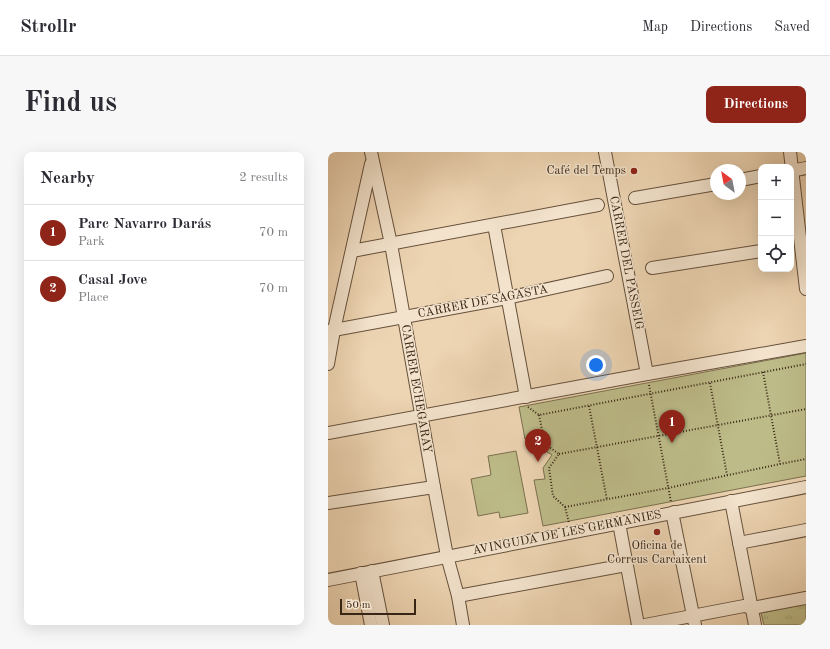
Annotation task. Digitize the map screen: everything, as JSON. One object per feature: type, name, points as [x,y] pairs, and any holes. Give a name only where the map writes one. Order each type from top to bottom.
[{"type":"street","name":"CARRER DEL PASSEIG","points":[[605,152],[647,374]]},
{"type":"street","points":[[790,152],[791,164]]},
{"type":"street","points":[[328,364],[331,330],[352,251],[371,156]]},
{"type":"street","name":"CARRER ECHEGARAY","points":[[371,156],[391,244],[447,556],[458,596],[463,625]]},
{"type":"street","points":[[794,171],[806,168]]},
{"type":"street","points":[[746,179],[758,177]]},
{"type":"street","points":[[635,198],[710,185]]},
{"type":"street","points":[[794,200],[796,245],[806,289]]},
{"type":"street","points":[[352,251],[598,205]]},
{"type":"street","points":[[494,225],[526,397]]},
{"type":"street","points":[[652,268],[758,250]]},
{"type":"street","name":"CARRER DE SAGASTA","points":[[331,330],[507,298],[607,276]]},
{"type":"street","points":[[328,433],[806,346]]},
{"type":"street","points":[[328,503],[434,487]]},
{"type":"street","name":"AVINGUDA DE LES GERMANIES","points":[[328,580],[806,487]]},
{"type":"street","points":[[731,501],[755,625]]},
{"type":"street","points":[[674,512],[673,517],[694,620]]},
{"type":"street","points":[[619,523],[638,625]]},
{"type":"street","points":[[739,543],[806,530]]},
{"type":"street","points":[[458,596],[626,565]]},
{"type":"street","points":[[367,572],[371,625]]},
{"type":"street","points":[[367,572],[383,625]]},
{"type":"street","points":[[645,625],[694,620],[744,606],[752,608],[806,598]]},
{"type":"path","points":[[533,411],[539,415],[806,364]]},
{"type":"path","points":[[763,372],[780,464]]},
{"type":"path","points":[[647,374],[668,488],[674,512]]},
{"type":"path","points":[[710,382],[727,475]]},
{"type":"path","points":[[589,406],[607,500]]},
{"type":"path","points":[[571,532],[565,508],[553,496],[549,468],[559,454],[806,409]]},
{"type":"path","points":[[539,415],[545,444],[559,454]]},
{"type":"path","points":[[565,508],[806,459]]},
{"type":"green space","points":[[806,353],[806,476],[543,526],[534,480],[545,479],[543,468],[552,455],[539,447],[538,437],[525,439],[519,407]]},
{"type":"green space","points":[[516,451],[528,513],[500,518],[499,512],[478,516],[471,479],[491,475],[488,456]]},
{"type":"green space","points":[[806,604],[806,625],[764,625],[761,613]]},
{"type":"place","name":"Café del Temps","points":[[634,171]]},
{"type":"place","name":"Parc Navarro Darás","points":[[672,443]]},
{"type":"place","name":"Casal Jove","points":[[538,462]]},
{"type":"place","name":"Oficina de Correus Carcaixent","points":[[657,532]]}]
